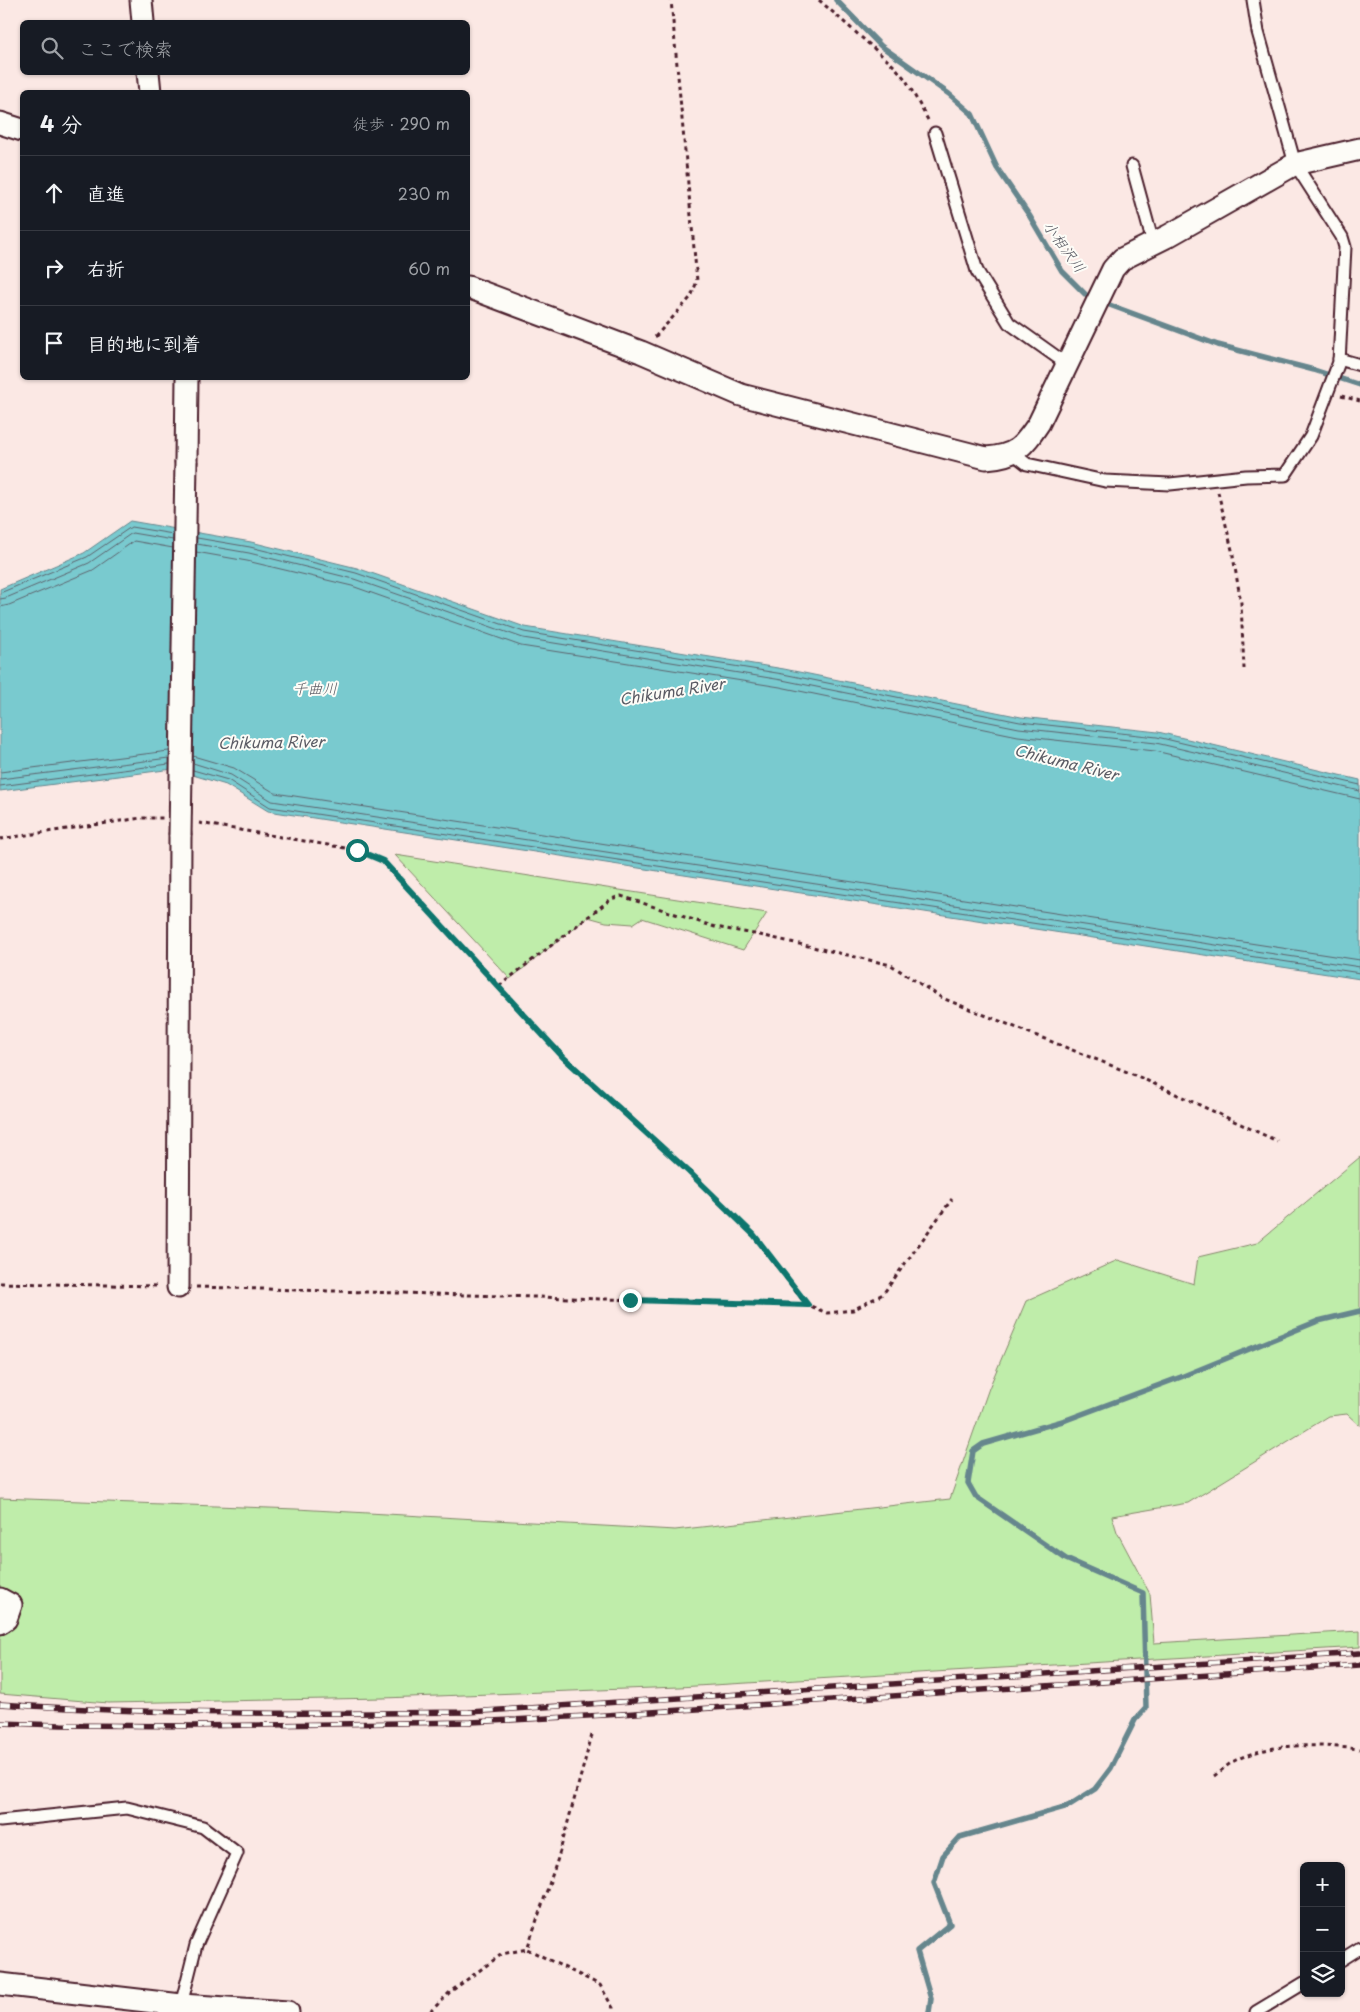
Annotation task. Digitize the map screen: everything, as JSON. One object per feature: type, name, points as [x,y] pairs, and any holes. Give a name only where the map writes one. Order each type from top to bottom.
[{"type":"street","points":[[141,0],[143,20]]},
{"type":"street","points":[[148,75],[150,90]]},
{"type":"street","points":[[0,123],[20,129]]},
{"type":"street","points":[[470,288],[641,352],[741,395],[986,458],[999,457],[1013,453],[1031,436],[1040,423],[1113,269],[1122,259],[1295,164],[1360,149]]},
{"type":"street","points":[[178,1287],[186,828],[187,380]]},
{"type":"street","points":[[0,1599],[11,1605],[6,1619],[0,1623]]},
{"type":"street","points":[[0,1984],[181,2008],[288,2012]]},
{"type":"lane","points":[[1013,453],[1027,464],[1105,480],[1170,484],[1286,474],[1311,436],[1339,360],[1345,247],[1342,237],[1295,164],[1258,32],[1253,0]]},
{"type":"lane","points":[[935,133],[977,271],[1009,323],[1068,365]]},
{"type":"lane","points":[[1132,166],[1153,243]]},
{"type":"lane","points":[[1339,360],[1360,366]]},
{"type":"lane","points":[[0,1821],[127,1808],[203,1827],[237,1853],[196,1945],[181,2008]]},
{"type":"lane","points":[[1345,1957],[1360,1948]]},
{"type":"lane","points":[[1256,2012],[1300,1985]]},
{"type":"path","points":[[641,352],[691,297],[697,281],[672,0]]},
{"type":"path","points":[[819,0],[895,67],[906,80],[935,133]]},
{"type":"path","points":[[1329,390],[1360,401]]},
{"type":"path","points":[[1214,479],[1232,550],[1241,603],[1244,669]]},
{"type":"path","points":[[0,839],[141,818],[164,818]]},
{"type":"path","points":[[186,828],[357,850],[383,861],[563,1057],[689,1172],[754,1235],[808,1305]]},
{"type":"path","points":[[499,986],[611,899],[621,896],[715,927],[760,935],[891,965],[942,998],[1135,1075],[1277,1141]]},
{"type":"path","points":[[0,1283],[808,1305],[827,1313],[854,1310],[883,1294],[952,1199]]},
{"type":"path","points":[[527,1949],[558,1858],[592,1735]]},
{"type":"path","points":[[1214,1776],[1234,1761],[1265,1749],[1296,1744],[1360,1748]]},
{"type":"path","points":[[430,2012],[450,1992],[502,1954],[527,1949],[600,1985],[613,2008],[613,2012]]},
{"type":"green space","points":[[395,855],[767,913],[743,950],[642,918],[633,924],[606,922],[588,917],[510,979]]},
{"type":"green space","points":[[1360,1157],[1360,1426],[1347,1414],[1329,1416],[1188,1503],[1112,1516],[1117,1532],[1150,1594],[1154,1643],[1360,1631],[1360,1647],[679,1687],[383,1698],[108,1703],[0,1694],[0,1498],[296,1509],[675,1530],[950,1499],[989,1388],[1026,1301],[1118,1260],[1194,1284],[1198,1257],[1257,1243]]},
{"type":"water","name":"千曲川","points":[[130,521],[251,542],[357,568],[525,627],[784,669],[1021,717],[1158,732],[1360,780],[1360,979],[268,811],[226,785],[173,769],[0,791],[0,589],[84,553]]},
{"type":"waterway","name":"小相沢川","points":[[836,0],[881,46],[949,94],[972,114],[997,168],[1029,215],[1062,271],[1088,297],[1218,345],[1314,370],[1360,385]]},
{"type":"waterway","points":[[929,2012],[931,1999],[917,1951],[950,1924],[934,1883],[943,1856],[960,1837],[1068,1806],[1095,1789],[1111,1768],[1135,1720],[1146,1708],[1143,1593],[1066,1559],[976,1497],[968,1483],[973,1451],[983,1444],[1066,1420],[1181,1377],[1318,1321],[1360,1311]]},
{"type":"railway","points":[[0,1704],[176,1712],[469,1712],[1360,1653]]},
{"type":"railway","points":[[0,1723],[192,1726],[471,1722],[606,1715],[1360,1665]]},
{"type":"route","points":[[357,850],[383,861],[563,1057],[689,1172],[754,1235],[808,1305],[630,1300]]},
{"type":"water label","name":"Chikuma River","points":[[672,692]]},
{"type":"water label","name":"Chikuma River","points":[[271,743]]},
{"type":"water label","name":"Chikuma River","points":[[1066,763]]}]
